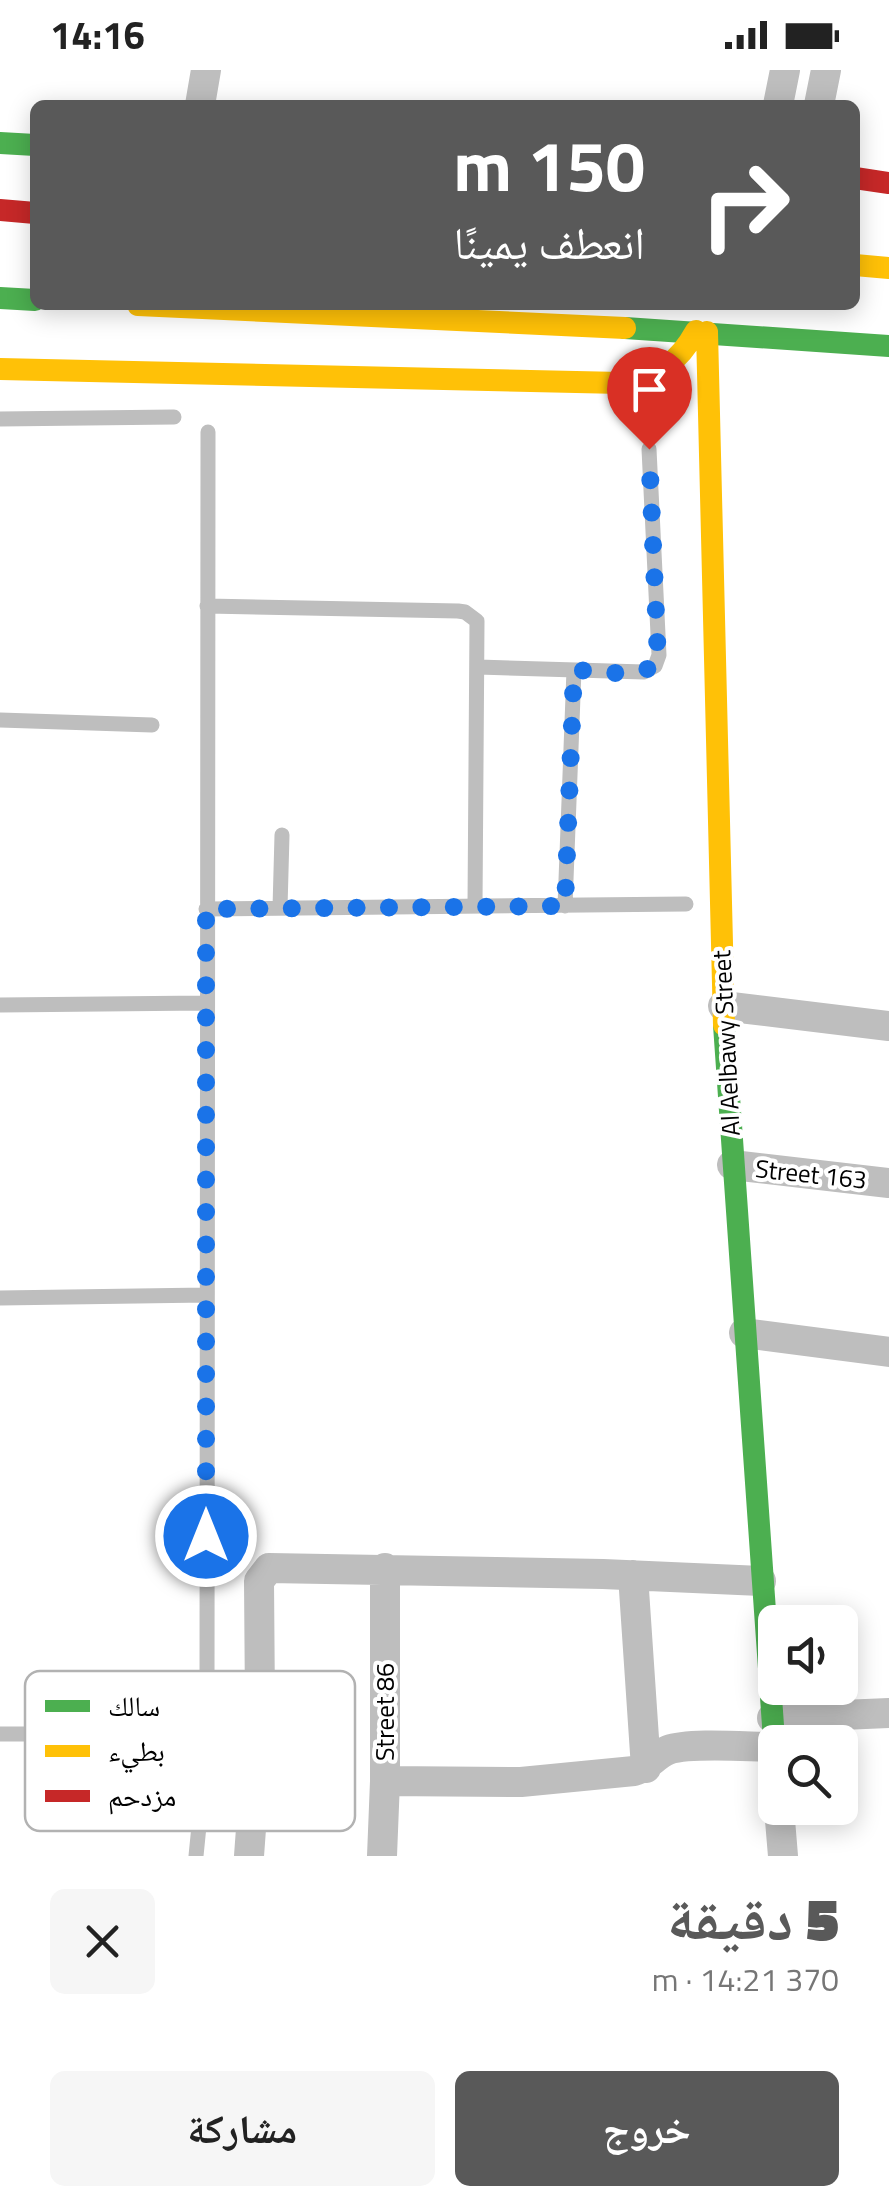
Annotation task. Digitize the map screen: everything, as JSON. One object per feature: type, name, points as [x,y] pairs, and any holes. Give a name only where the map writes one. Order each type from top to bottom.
[{"type":"main road","points":[[0,143],[30,145]]},
{"type":"main road","points":[[860,178],[886,179]]},
{"type":"main road","points":[[0,210],[30,213]]},
{"type":"main road","points":[[860,265],[889,268]]},
{"type":"main road","points":[[0,298],[30,300]]},
{"type":"main road","points":[[242,310],[702,332],[889,346]]},
{"type":"main road","points":[[0,369],[621,384],[667,369],[702,332]]},
{"type":"main road","name":"Al Aelbawy Street","points":[[702,332],[722,1006],[773,1725]]},
{"type":"street","points":[[201,100],[206,70]]},
{"type":"street","points":[[779,100],[785,70]]},
{"type":"street","points":[[820,100],[826,70]]},
{"type":"street","points":[[722,1006],[889,1026]]},
{"type":"street","name":"Street 163","points":[[732,1165],[889,1182]]},
{"type":"street","points":[[744,1333],[889,1352]]},
{"type":"street","points":[[259,1671],[258,1581],[269,1568],[385,1568],[761,1581]]},
{"type":"street","name":"Street 86","points":[[382,1856],[385,1568]]},
{"type":"street","points":[[634,1575],[646,1768]]},
{"type":"street","points":[[840,1725],[889,1714]]},
{"type":"street","points":[[385,1781],[522,1782],[646,1768],[658,1755],[676,1748],[758,1741]]},
{"type":"street","points":[[780,1825],[783,1856]]},
{"type":"lane","points":[[0,419],[174,417]]},
{"type":"lane","points":[[206,1671],[208,432]]},
{"type":"lane","points":[[478,667],[644,672],[655,666],[658,661],[649,449]]},
{"type":"lane","points":[[208,606],[465,612],[476,621],[479,628],[475,906]]},
{"type":"lane","points":[[565,906],[574,670]]},
{"type":"lane","points":[[0,720],[152,725]]},
{"type":"lane","points":[[280,908],[282,834]]},
{"type":"lane","points":[[206,909],[686,904]]},
{"type":"lane","points":[[0,1005],[205,1004]]},
{"type":"lane","points":[[0,1298],[206,1296]]},
{"type":"lane","points":[[196,1856],[198,1831]]},
{"type":"traffic: fast","points":[[0,143],[30,145]]},
{"type":"traffic: fast","points":[[0,298],[30,300]]},
{"type":"traffic: fast","points":[[625,328],[889,346]]},
{"type":"traffic: fast","points":[[724,1025],[773,1725]]},
{"type":"traffic: slow","points":[[860,265],[889,268]]},
{"type":"traffic: slow","points":[[244,310],[625,328]]},
{"type":"traffic: slow","points":[[0,369],[621,383],[666,367],[696,331]]},
{"type":"traffic: slow","points":[[707,332],[724,1025]]},
{"type":"traffic: jam","points":[[860,179],[889,183]]},
{"type":"traffic: jam","points":[[0,210],[30,213]]},
{"type":"route","points":[[206,1536],[206,909],[565,906],[574,670],[644,672],[658,661],[649,449]]}]
